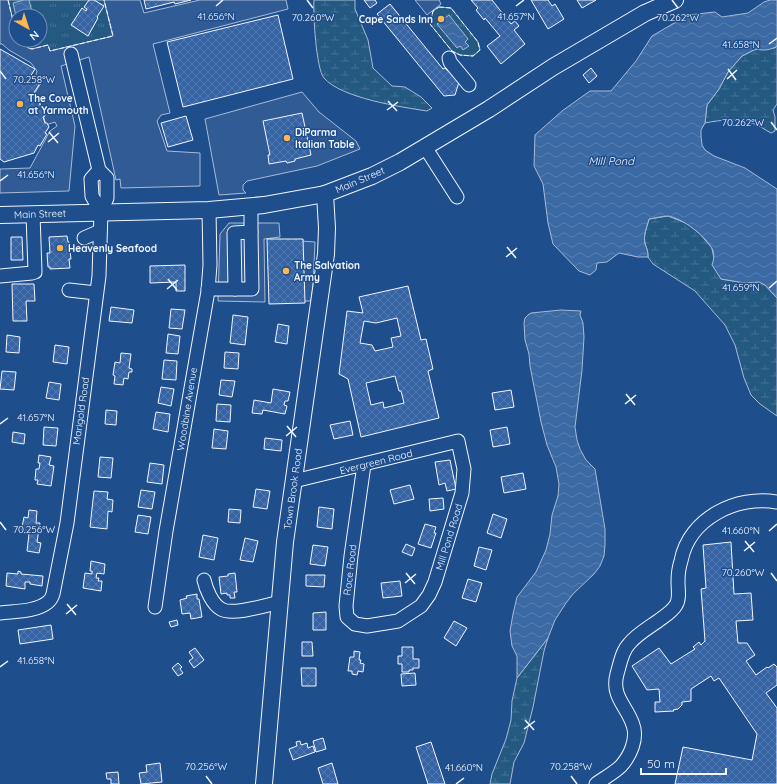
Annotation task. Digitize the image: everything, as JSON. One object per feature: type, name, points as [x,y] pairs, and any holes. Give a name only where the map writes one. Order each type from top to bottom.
[{"type":"main road","name":"Main Street","points":[[0,215],[209,210],[251,206],[325,194],[372,176],[400,162],[489,109],[559,63],[645,14],[675,0]]},
{"type":"main road","name":"Town Brook Road","points":[[264,784],[285,542],[326,254],[327,228],[325,194]]},
{"type":"street","name":"Marigold Road","points":[[0,613],[28,610],[44,605],[50,601],[53,594],[67,523],[98,276],[101,212],[107,198],[107,178],[99,170],[71,54]]},
{"type":"street","points":[[449,58],[450,62],[469,85]]},
{"type":"street","points":[[425,147],[457,197]]},
{"type":"street","points":[[208,289],[252,289],[251,206]]},
{"type":"street","name":"Woodbine Avenue","points":[[154,607],[208,289],[210,265],[209,210]]},
{"type":"street","points":[[0,276],[32,273],[35,270],[33,214]]},
{"type":"street","points":[[84,238],[100,231]]},
{"type":"street","points":[[235,289],[234,233],[251,232]]},
{"type":"street","points":[[69,290],[96,293]]},
{"type":"street","name":"Evergreen Road","points":[[294,482],[458,441]]},
{"type":"street","name":"Mill Pond Road","points":[[401,619],[421,606],[430,595],[449,539],[462,493],[464,468],[458,441]]},
{"type":"street","name":"Race Road","points":[[364,465],[351,556],[346,606],[347,617],[355,624],[367,626],[398,622],[401,619]]},
{"type":"street","points":[[596,784],[620,767],[629,755],[634,741],[634,725],[622,706],[616,692],[616,677],[622,656],[628,644],[676,606],[681,559],[688,541],[702,523],[720,510],[746,502],[777,502]]},
{"type":"street","points":[[204,580],[205,587],[214,602],[221,609],[236,611],[280,602]]},
{"type":"green space","points":[[8,0],[104,0],[113,36],[50,51],[48,46],[48,8],[10,8]]},
{"type":"green space","points":[[314,0],[355,0],[355,9],[368,40],[373,68],[392,86],[405,87],[421,97],[432,108],[427,111],[402,107],[357,96],[332,85],[324,78],[321,73],[317,53]]},
{"type":"green space","points":[[439,7],[451,8],[478,42],[480,50],[473,56],[460,55],[452,51],[430,24],[433,11]]},
{"type":"green space","points":[[777,46],[777,104],[773,110],[775,117],[775,131],[771,133],[760,126],[740,120],[723,120],[705,123],[707,105],[719,89],[728,72],[742,56],[756,49],[775,48]]},
{"type":"green space","points":[[668,216],[688,224],[700,234],[712,248],[721,279],[745,283],[759,282],[765,285],[777,298],[777,416],[760,404],[751,395],[744,378],[735,345],[725,325],[695,291],[653,264],[648,257],[644,237],[649,219]]},
{"type":"green space","points":[[548,638],[524,743],[514,762],[510,784],[490,784],[492,774],[506,739],[511,720],[512,701],[517,678]]},
{"type":"shaded area","points":[[0,0],[8,0],[10,8],[8,8],[8,48],[48,48],[48,45],[50,51],[113,36],[104,0],[140,0],[144,13],[200,0],[286,0],[288,9],[153,44],[170,113],[161,115],[157,121],[167,151],[200,153],[200,186],[121,188],[120,179],[116,180],[89,57],[61,66],[75,126],[69,191],[0,193],[0,169],[30,168],[50,131],[57,126],[55,122],[46,125],[39,99],[33,96],[41,83],[35,79],[37,71],[31,63],[0,44]]},
{"type":"shaded area","points":[[415,0],[439,0],[441,4],[427,15]]},
{"type":"shaded area","points":[[302,92],[319,112],[356,141],[360,149],[317,166],[247,181],[243,185],[243,190],[246,193],[219,195],[205,119]]},
{"type":"shaded area","points":[[229,223],[279,223],[280,237],[264,239],[265,302],[218,301],[220,234]]},
{"type":"shaded area","points":[[301,241],[315,242],[311,301],[299,301]]},
{"type":"water","points":[[29,0],[31,8],[14,8],[13,3]]},
{"type":"water","name":"Mill Pond","points":[[777,0],[777,46],[767,50],[756,49],[742,56],[728,72],[719,89],[707,105],[705,123],[701,130],[701,136],[702,145],[705,150],[714,156],[745,168],[777,189],[777,298],[765,285],[759,282],[745,283],[721,279],[712,265],[714,254],[708,242],[698,232],[680,220],[668,216],[649,219],[644,237],[648,257],[638,257],[619,253],[607,262],[597,263],[596,270],[590,275],[579,271],[553,244],[548,223],[543,184],[534,166],[535,135],[562,111],[590,91],[611,91],[636,61],[652,36],[688,15],[715,12],[722,17],[748,13],[764,2]]},
{"type":"water","points":[[449,15],[468,39],[465,42],[469,46],[463,50],[460,46],[457,48],[437,24]]},
{"type":"water","points":[[561,310],[581,311],[580,315],[583,323],[584,337],[582,370],[575,427],[580,449],[586,460],[595,469],[605,529],[604,556],[600,566],[594,574],[573,594],[566,603],[555,620],[548,638],[517,678],[517,656],[512,646],[510,631],[513,614],[517,597],[536,572],[546,550],[550,534],[552,515],[558,496],[559,484],[556,467],[547,445],[541,422],[529,354],[525,340],[524,323],[525,318],[531,313]]},
{"type":"building","points":[[89,0],[94,0],[104,6],[88,36],[71,25],[82,8],[86,11],[87,9],[84,7]]},
{"type":"building","points":[[144,0],[191,0],[175,4],[174,2],[146,9]]},
{"type":"building","points":[[364,0],[375,0],[377,3],[370,8]]},
{"type":"building","points":[[471,0],[492,0],[511,24],[515,21],[519,26],[514,30],[525,44],[501,64],[487,46],[500,36],[485,18],[484,20],[476,10],[478,8]]},
{"type":"building","points":[[531,0],[548,0],[552,6],[555,4],[564,19],[548,29]]},
{"type":"building","points":[[577,0],[596,0],[582,8]]},
{"type":"building","points":[[390,4],[443,69],[445,68],[448,71],[450,70],[459,82],[455,95],[444,96],[377,14]]},
{"type":"building","points":[[278,15],[293,79],[183,107],[167,42]]},
{"type":"building","name":"The Cove at Yarmouth","points":[[0,49],[35,69],[30,77],[40,83],[32,96],[38,99],[41,108],[43,108],[45,116],[43,117],[45,123],[47,123],[49,127],[45,133],[47,134],[40,146],[38,145],[34,153],[4,162],[0,159]]},
{"type":"building","points":[[591,68],[597,76],[589,83],[583,75]]},
{"type":"building","name":"DiParma Italian Table","points":[[302,113],[311,155],[295,159],[295,161],[287,163],[286,161],[269,164],[268,155],[270,155],[263,121]]},
{"type":"building","points":[[186,116],[193,140],[168,147],[161,123]]},
{"type":"building","name":"Heavenly Seafood","points":[[67,236],[71,259],[69,259],[70,268],[50,269],[50,267],[48,267],[47,253],[50,253],[49,237]]},
{"type":"building","points":[[11,237],[22,237],[23,260],[11,260]]},
{"type":"building","name":"The Salvation Army","points":[[267,239],[303,239],[305,303],[269,304]]},
{"type":"building","points":[[185,265],[185,291],[176,291],[176,282],[150,283],[150,266]]},
{"type":"building","points":[[12,284],[34,284],[35,301],[26,301],[27,321],[13,321]]},
{"type":"building","points":[[408,286],[421,340],[426,339],[433,369],[428,371],[439,418],[361,437],[348,379],[339,374],[347,311],[363,313],[359,297]],"holes":[[[397,318],[401,336],[391,338],[393,347],[375,351],[372,345],[360,343],[364,321],[376,323]],[[395,376],[404,403],[384,408],[383,402],[371,405],[366,383]]]},
{"type":"building","points":[[111,307],[134,310],[132,323],[109,321]]},
{"type":"building","points":[[171,309],[185,310],[182,329],[169,328]]},
{"type":"building","points":[[233,315],[248,317],[245,345],[230,343]]},
{"type":"building","points":[[278,324],[289,326],[287,344],[275,342]]},
{"type":"building","points":[[168,334],[180,336],[178,354],[166,353]]},
{"type":"building","points":[[7,335],[20,337],[19,353],[6,352]]},
{"type":"building","points":[[55,345],[69,347],[67,364],[53,362]]},
{"type":"building","points":[[225,352],[239,353],[238,369],[224,368]]},
{"type":"building","points":[[121,353],[131,354],[129,368],[132,369],[132,372],[129,372],[128,379],[124,378],[123,385],[114,384],[115,376],[113,375],[115,362],[120,363]]},
{"type":"building","points":[[164,360],[177,361],[176,380],[162,379]]},
{"type":"building","points":[[2,371],[16,372],[14,390],[0,389]]},
{"type":"building","points":[[221,380],[235,381],[232,397],[219,395]]},
{"type":"building","points":[[49,382],[61,384],[59,400],[46,398]]},
{"type":"building","points":[[161,387],[174,389],[171,406],[158,403]]},
{"type":"building","points":[[273,389],[290,392],[288,401],[285,401],[284,405],[287,406],[285,414],[263,410],[262,414],[252,413],[254,400],[271,403]]},
{"type":"building","points":[[511,390],[514,407],[495,410],[492,393]]},
{"type":"building","points":[[217,404],[231,405],[230,422],[216,421]]},
{"type":"building","points":[[106,410],[117,411],[116,425],[105,424]]},
{"type":"building","points":[[156,412],[170,414],[168,432],[153,429]]},
{"type":"building","points":[[350,421],[353,435],[334,439],[330,425]]},
{"type":"building","points":[[44,427],[58,428],[56,446],[43,445]]},
{"type":"building","points":[[507,427],[510,444],[493,447],[490,430]]},
{"type":"building","points":[[214,429],[228,431],[226,449],[212,448]]},
{"type":"building","points":[[13,432],[25,434],[24,444],[12,442]]},
{"type":"building","points":[[265,438],[282,440],[281,451],[264,449]]},
{"type":"building","points":[[39,455],[51,457],[49,465],[54,466],[51,486],[37,484],[38,480],[35,480],[36,469],[39,469],[40,463],[38,463]]},
{"type":"building","points":[[100,457],[113,458],[111,478],[98,477]]},
{"type":"building","points":[[450,460],[456,489],[447,491],[445,483],[439,485],[435,462]]},
{"type":"building","points":[[150,463],[164,465],[162,484],[147,482]]},
{"type":"building","points":[[523,473],[526,489],[504,493],[501,477]]},
{"type":"building","points":[[410,485],[414,499],[394,504],[390,490]]},
{"type":"building","points":[[256,489],[270,491],[267,509],[253,507]]},
{"type":"building","points":[[141,490],[155,492],[152,509],[138,507]]},
{"type":"building","points":[[94,491],[108,492],[107,499],[113,500],[112,512],[108,511],[107,529],[90,527]]},
{"type":"building","points":[[443,498],[444,509],[430,511],[429,499]]},
{"type":"building","points":[[319,507],[334,509],[332,529],[317,527]]},
{"type":"building","points":[[229,509],[241,510],[240,523],[228,522]]},
{"type":"building","points":[[29,510],[37,511],[36,523],[40,523],[37,542],[41,543],[39,553],[27,551],[29,534],[21,532],[24,517],[28,518]]},
{"type":"building","points":[[493,514],[507,519],[501,538],[487,533]]},
{"type":"building","points":[[138,515],[151,517],[148,534],[135,532]]},
{"type":"building","points":[[425,524],[436,527],[434,533],[436,533],[431,548],[418,544]]},
{"type":"building","points":[[203,535],[218,538],[214,560],[199,557]]},
{"type":"building","points":[[245,538],[258,541],[253,562],[240,560]]},
{"type":"building","points":[[731,542],[734,594],[751,593],[753,620],[736,621],[738,643],[747,643],[755,655],[746,661],[756,675],[774,664],[777,667],[777,685],[766,693],[777,708],[777,784],[675,784],[683,747],[752,760],[757,734],[719,678],[714,681],[711,676],[691,689],[691,701],[682,702],[682,705],[678,709],[673,710],[674,711],[655,712],[655,702],[660,702],[659,689],[647,690],[632,666],[659,648],[671,664],[695,649],[693,647],[699,642],[701,645],[705,641],[701,589],[706,588],[703,545]]},
{"type":"building","points":[[406,544],[415,548],[412,556],[402,552]]},
{"type":"building","points":[[313,545],[328,547],[325,566],[310,564]]},
{"type":"building","points":[[479,547],[492,550],[486,570],[474,566]]},
{"type":"building","points":[[91,561],[105,564],[104,574],[97,573],[96,578],[99,578],[98,581],[102,581],[101,591],[83,588],[85,573],[92,574],[92,571],[90,571]]},
{"type":"building","points":[[18,571],[21,572],[21,574],[43,576],[42,586],[25,582],[25,589],[6,586],[7,573],[18,574]]},
{"type":"building","points":[[235,573],[237,592],[234,592],[235,598],[230,598],[230,595],[227,595],[227,593],[221,594],[219,577],[228,576],[228,574]]},
{"type":"building","points":[[306,575],[325,575],[324,587],[306,586]]},
{"type":"building","points":[[468,579],[482,583],[476,602],[462,598]]},
{"type":"building","points":[[400,581],[402,596],[383,598],[381,583]]},
{"type":"building","points":[[197,594],[202,617],[191,619],[190,613],[182,614],[180,600],[187,598],[186,596]]},
{"type":"building","points":[[326,612],[326,630],[313,630],[313,613]]},
{"type":"building","points":[[177,620],[178,625],[171,627],[169,622]]},
{"type":"building","points":[[454,621],[467,628],[456,646],[444,638]]},
{"type":"building","points":[[51,625],[53,639],[20,644],[18,630]]},
{"type":"building","points":[[302,642],[312,642],[313,656],[302,656]]},
{"type":"building","points":[[402,647],[413,647],[413,659],[419,659],[419,668],[413,668],[413,670],[409,670],[409,672],[402,672],[402,664],[398,664],[398,656],[402,656]]},
{"type":"building","points":[[195,648],[204,660],[194,668],[189,661],[193,658],[189,652]]},
{"type":"building","points":[[354,651],[360,652],[360,663],[364,664],[363,672],[358,671],[357,675],[352,674],[352,671],[348,671],[350,657],[354,657]]},
{"type":"building","points":[[178,663],[182,667],[180,669],[183,673],[178,676],[172,668]]},
{"type":"building","points":[[301,668],[316,668],[316,686],[302,686]]},
{"type":"building","points":[[415,673],[416,685],[402,686],[401,674]]},
{"type":"building","points":[[323,738],[326,749],[316,752],[313,741]]},
{"type":"building","points":[[300,741],[301,745],[307,743],[308,748],[313,746],[315,752],[293,760],[289,749],[297,746],[296,742]]},
{"type":"building","points":[[431,742],[445,784],[428,784],[416,747]]},
{"type":"building","points":[[160,763],[162,782],[141,784],[139,773],[147,772],[146,765]]},
{"type":"building","points":[[332,763],[338,784],[323,784],[318,768]]},
{"type":"building","points":[[118,772],[119,784],[111,784],[111,779],[107,779],[106,773]]},
{"type":"fence","points":[[8,0],[10,8]]},
{"type":"fence","points":[[48,45],[50,51],[113,36],[104,0]]},
{"type":"fence","points":[[439,7],[451,8],[478,42],[480,50],[473,56],[460,55],[452,51],[430,24],[433,11],[439,7]]},
{"type":"fence","points":[[28,48],[36,48]]},
{"type":"place","name":"Cape Sands Inn","points":[[441,19]]},
{"type":"place","name":"The Cove at Yarmouth","points":[[20,104]]},
{"type":"place","name":"DiParma Italian Table","points":[[287,138]]},
{"type":"place","name":"Heavenly Seafood","points":[[60,248]]},
{"type":"place","name":"The Salvation Army","points":[[286,271]]}]
